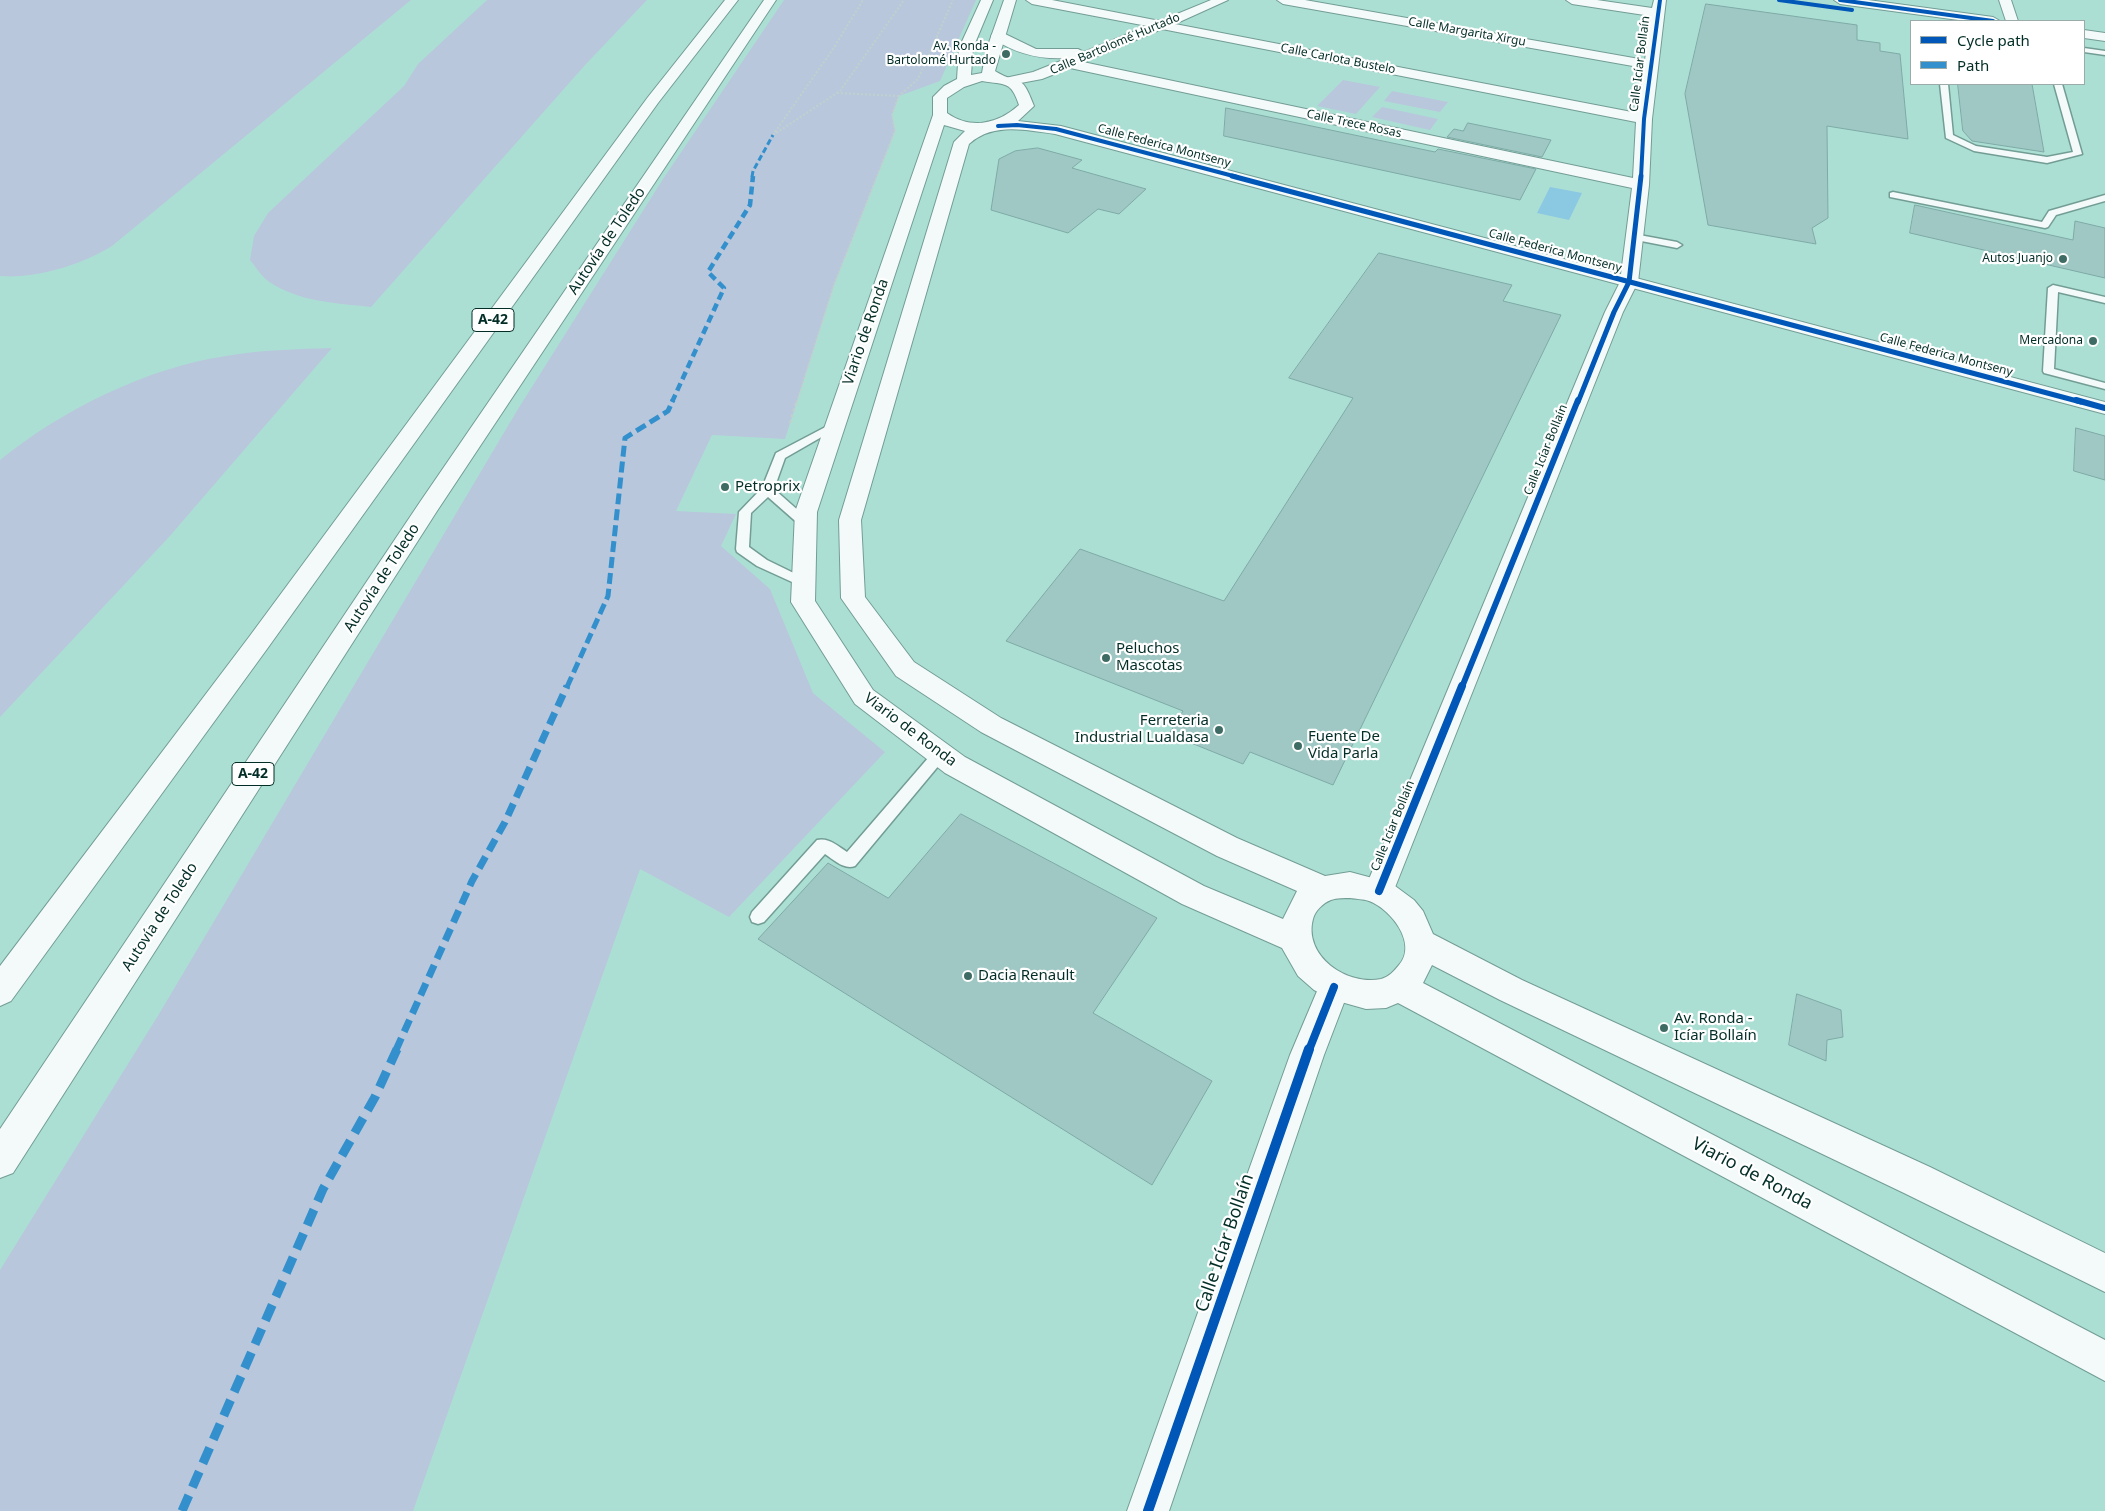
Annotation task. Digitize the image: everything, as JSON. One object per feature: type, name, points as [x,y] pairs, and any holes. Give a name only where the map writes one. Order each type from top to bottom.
[{"type":"main road","name":"A-42","points":[[0,991],[258,643],[653,100],[732,0]]},
{"type":"main road","name":"Autovía de Toledo","points":[[0,1160],[438,492],[770,0]]},
{"type":"main road","points":[[964,80],[966,48],[987,0]]},
{"type":"main road","points":[[1010,0],[988,72],[1020,86],[1025,99],[1019,115],[992,127],[973,132],[962,142],[850,520],[853,598],[905,669],[991,725],[1227,847],[1323,889]]},
{"type":"main road","name":"Calle Carlota Bustelo","points":[[1032,0],[1644,119]]},
{"type":"main road","name":"Calle Bartolomé Hurtado","points":[[1005,80],[1037,76],[1222,0]]},
{"type":"main road","name":"Calle Margarita Xirgu","points":[[1283,0],[1651,65]]},
{"type":"main road","points":[[1572,0],[1659,7]]},
{"type":"main road","points":[[1840,0],[1882,10],[1896,4],[1938,17],[1979,20]]},
{"type":"main road","points":[[2005,0],[2012,20]]},
{"type":"main road","name":"Calle Icíar Bollaín","points":[[1379,891],[1606,331],[1629,282],[1641,185],[1644,119],[1659,7]]},
{"type":"main road","points":[[2085,34],[2105,37]]},
{"type":"main road","points":[[998,36],[1012,45],[1047,56],[1096,52]]},
{"type":"main road","name":"Calle Trece Rosas","points":[[1068,63],[1641,185]]},
{"type":"main road","name":"Calle Bartolomé Hurtado","points":[[1025,99],[1037,76]]},
{"type":"main road","points":[[992,127],[969,127],[948,122],[940,115],[940,97],[950,87],[964,80],[982,77],[1005,80]]},
{"type":"main road","name":"Calle Federica Montseny","points":[[1025,99],[1056,129]]},
{"type":"main road","name":"Viario de Ronda","points":[[940,115],[806,512],[803,602],[864,697],[955,765],[1193,895],[1295,939]]},
{"type":"main road","name":"Calle Federica Montseny","points":[[992,127],[1017,125],[1056,129],[2105,408]]},
{"type":"main road","points":[[1350,885],[1379,891],[1399,904],[1414,922],[1421,943],[1420,960],[1412,975],[1399,987],[1379,994],[1357,994],[1334,987],[1316,974],[1302,958],[1295,939],[1296,918],[1306,901],[1323,889],[1350,885]]},
{"type":"main road","points":[[1421,943],[1511,990],[1917,1180],[2105,1273]]},
{"type":"main road","name":"Calle Icíar Bollaín","points":[[1148,1511],[1307,1055],[1334,987]]},
{"type":"main road","name":"Viario de Ronda","points":[[1399,987],[2105,1361]]},
{"type":"lane","points":[[2085,50],[2105,53]]},
{"type":"lane","points":[[1944,85],[1949,136],[1974,148],[2047,160],[2078,154],[2074,146],[2058,85]]},
{"type":"lane","points":[[1893,195],[2045,225],[2052,213],[2105,198]]},
{"type":"lane","points":[[1634,237],[1677,245]]},
{"type":"lane","points":[[2105,300],[2053,288],[2048,372],[2105,386]]},
{"type":"lane","points":[[803,583],[762,562],[742,549],[745,512],[768,490],[780,456],[835,425]]},
{"type":"lane","points":[[768,490],[805,523]]},
{"type":"lane","points":[[758,917],[823,845],[849,861],[940,754]]},
{"type":"path","points":[[863,0],[833,49],[773,134],[837,93],[904,0]]},
{"type":"path","points":[[780,456],[834,285],[895,131],[892,115],[899,96],[918,79],[953,0]]},
{"type":"path","points":[[837,93],[899,96]]},
{"type":"shaded area","points":[[0,0],[411,0],[112,246],[72,265],[58,269],[28,275],[0,276]]},
{"type":"shaded area","points":[[487,0],[647,0],[586,64],[371,307],[331,303],[305,297],[280,288],[268,281],[250,260],[254,236],[268,213],[404,86],[418,64]]},
{"type":"shaded area","points":[[784,0],[976,0],[940,81],[899,96],[892,115],[895,131],[834,285],[785,439],[712,435],[676,511],[736,514],[721,546],[770,589],[813,693],[885,752],[729,917],[640,869],[413,1511],[0,1511],[0,1270],[159,1014],[518,409],[663,179]]},
{"type":"shaded area","points":[[1343,80],[1380,87],[1356,114],[1317,106]]},
{"type":"shaded area","points":[[1392,91],[1448,102],[1440,112],[1384,101]]},
{"type":"shaded area","points":[[1382,107],[1438,119],[1430,130],[1372,117]]},
{"type":"shaded area","points":[[332,348],[169,537],[0,717],[0,460],[50,424],[78,408],[136,381],[166,370],[239,354]]},
{"type":"water","points":[[1550,187],[1582,193],[1569,220],[1537,213]]},
{"type":"building","points":[[1706,4],[1857,25],[1857,40],[1880,43],[1880,51],[1900,54],[1908,139],[1827,126],[1828,218],[1812,228],[1816,244],[1708,225],[1685,94]]},
{"type":"building","points":[[1958,85],[2032,85],[2044,152],[1972,141],[1963,131]]},
{"type":"building","points":[[1226,108],[1435,152],[1438,149],[1536,169],[1520,200],[1224,136]]},
{"type":"building","points":[[1468,123],[1551,140],[1542,157],[1447,137],[1454,129],[1463,131]]},
{"type":"building","points":[[1038,148],[1082,160],[1072,168],[1146,189],[1119,214],[1098,209],[1068,233],[991,210],[999,159],[1015,151]]},
{"type":"building","name":"Autos Juanjo","points":[[1915,205],[2073,240],[2075,221],[2105,228],[2105,278],[1910,233]]},
{"type":"building","points":[[1379,253],[1512,285],[1503,301],[1561,315],[1333,785],[1250,752],[1243,764],[1169,734],[1183,711],[1006,641],[1080,549],[1224,601],[1353,398],[1289,378]]},
{"type":"building","points":[[2076,428],[2105,436],[2105,480],[2074,471]]},
{"type":"building","name":"Dacia Renault","points":[[961,814],[1157,918],[1093,1013],[1212,1081],[1152,1185],[758,939],[828,863],[888,898]]},
{"type":"building","points":[[1797,994],[1841,1010],[1843,1037],[1827,1040],[1826,1061],[1789,1045]]},
{"type":"marked path","points":[[182,1511],[323,1189],[375,1097],[472,881],[505,822],[608,596],[625,438],[668,411],[724,288],[708,272],[750,205],[753,171],[773,135]]},
{"type":"cycle path","points":[[1379,891],[1614,312],[1629,282],[1641,185],[1644,119],[1660,0]]},
{"type":"cycle path","points":[[1779,0],[1852,10]]},
{"type":"cycle path","points":[[1840,0],[1986,20]]},
{"type":"cycle path","points":[[998,126],[1017,125],[1056,129],[2105,408]]},
{"type":"cycle path","points":[[1148,1511],[1307,1055],[1334,987]]},
{"type":"place","name":"Av. Ronda - Bartolomé Hurtado","points":[[1006,54]]},
{"type":"place","name":"Autos Juanjo","points":[[2063,259]]},
{"type":"place","name":"Mercadona","points":[[2093,341]]},
{"type":"place","name":"Petroprix","points":[[725,487]]},
{"type":"place","name":"Peluchos Mascotas","points":[[1106,658]]},
{"type":"place","name":"Ferreteria Industrial Lualdasa","points":[[1219,730]]},
{"type":"place","name":"Fuente De Vida Parla","points":[[1298,746]]},
{"type":"place","name":"Dacia Renault","points":[[968,976]]},
{"type":"place","name":"Av. Ronda - Icíar Bollaín","points":[[1664,1028]]}]
